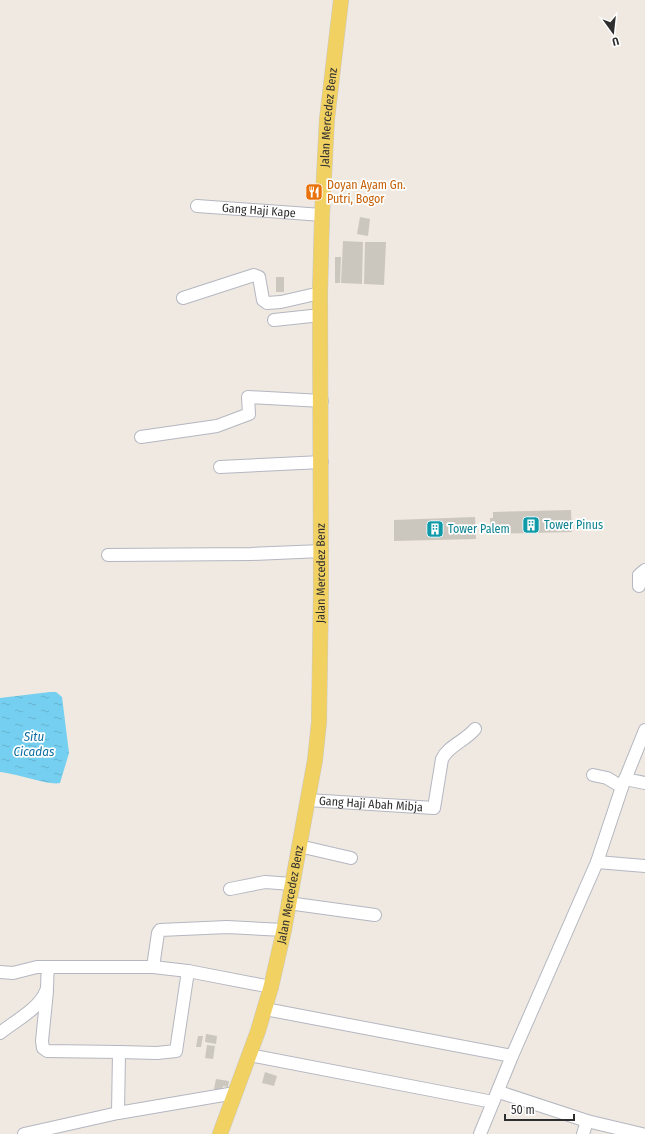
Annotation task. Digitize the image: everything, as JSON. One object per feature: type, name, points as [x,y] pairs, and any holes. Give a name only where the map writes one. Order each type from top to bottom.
[{"type":"main road","name":"Jalan Mercedez Benz","points":[[220,1134],[265,1009],[271,987],[284,930],[315,760],[319,722],[322,551],[320,292],[322,215],[327,119],[341,0]]},
{"type":"street","name":"Gang Haji Kape","points":[[197,206],[322,215]]},
{"type":"street","points":[[183,298],[257,275],[264,302],[281,302],[320,292]]},
{"type":"street","points":[[281,302],[279,320],[321,315]]},
{"type":"street","points":[[141,437],[217,426],[249,414],[248,397],[322,401]]},
{"type":"street","points":[[220,467],[322,462]]},
{"type":"street","points":[[108,554],[252,554],[322,551]]},
{"type":"street","points":[[639,586],[639,575],[645,570]]},
{"type":"street","name":"Gang Haji Abah Mibja","points":[[308,800],[434,808],[440,766],[445,753],[468,737],[475,729]]},
{"type":"street","points":[[480,1134],[512,1056],[597,862],[623,783],[645,730]]},
{"type":"street","points":[[593,775],[623,783],[645,783]]},
{"type":"street","points":[[299,846],[351,858]]},
{"type":"street","points":[[597,862],[645,866]]},
{"type":"street","points":[[230,889],[265,882],[292,884]]},
{"type":"street","points":[[288,903],[375,915]]},
{"type":"street","points":[[153,967],[158,933],[160,930],[227,927],[284,930]]},
{"type":"street","points":[[0,972],[13,973],[37,967],[153,967],[188,971],[271,987]]},
{"type":"street","points":[[50,967],[48,969],[42,1041],[45,1050],[158,1053],[176,1051],[188,971]]},
{"type":"street","points":[[0,1033],[31,1010],[46,991]]},
{"type":"street","points":[[265,1009],[512,1056]]},
{"type":"street","points":[[118,1113],[119,1052]]},
{"type":"street","points":[[249,1055],[496,1097],[642,1134]]},
{"type":"street","points":[[24,1134],[118,1113],[235,1093]]},
{"type":"street","points":[[583,1134],[587,1121]]},
{"type":"water","name":"Situ Cicadas","points":[[56,692],[62,697],[69,753],[60,783],[49,783],[0,772],[0,698]]},
{"type":"building","points":[[360,217],[370,219],[368,236],[357,234]]},
{"type":"building","points":[[343,241],[363,242],[362,284],[341,283]]},
{"type":"building","points":[[365,242],[386,242],[384,285],[364,284]]},
{"type":"building","points":[[335,257],[341,257],[340,283],[335,283]]},
{"type":"building","points":[[276,277],[284,277],[284,292],[276,292]]},
{"type":"building","name":"Tower Pinus","points":[[571,510],[572,532],[490,534],[490,518],[493,518],[493,512]]},
{"type":"building","name":"Tower Palem","points":[[475,517],[476,539],[394,541],[394,520]]},
{"type":"building","points":[[206,1034],[217,1036],[216,1044],[205,1042]]},
{"type":"building","points":[[198,1036],[203,1036],[201,1047],[196,1047]]},
{"type":"building","points":[[207,1045],[215,1046],[213,1059],[205,1058]]},
{"type":"building","points":[[265,1072],[277,1076],[274,1086],[262,1083]]},
{"type":"building","points":[[216,1079],[229,1081],[228,1087],[223,1086],[222,1090],[214,1089]]},
{"type":"place","name":"Doyan Ayam Gn. Putri, Bogor","points":[[314,192]]},
{"type":"place","name":"Tower Pinus","points":[[531,525]]},
{"type":"place","name":"Tower Palem","points":[[435,529]]}]
